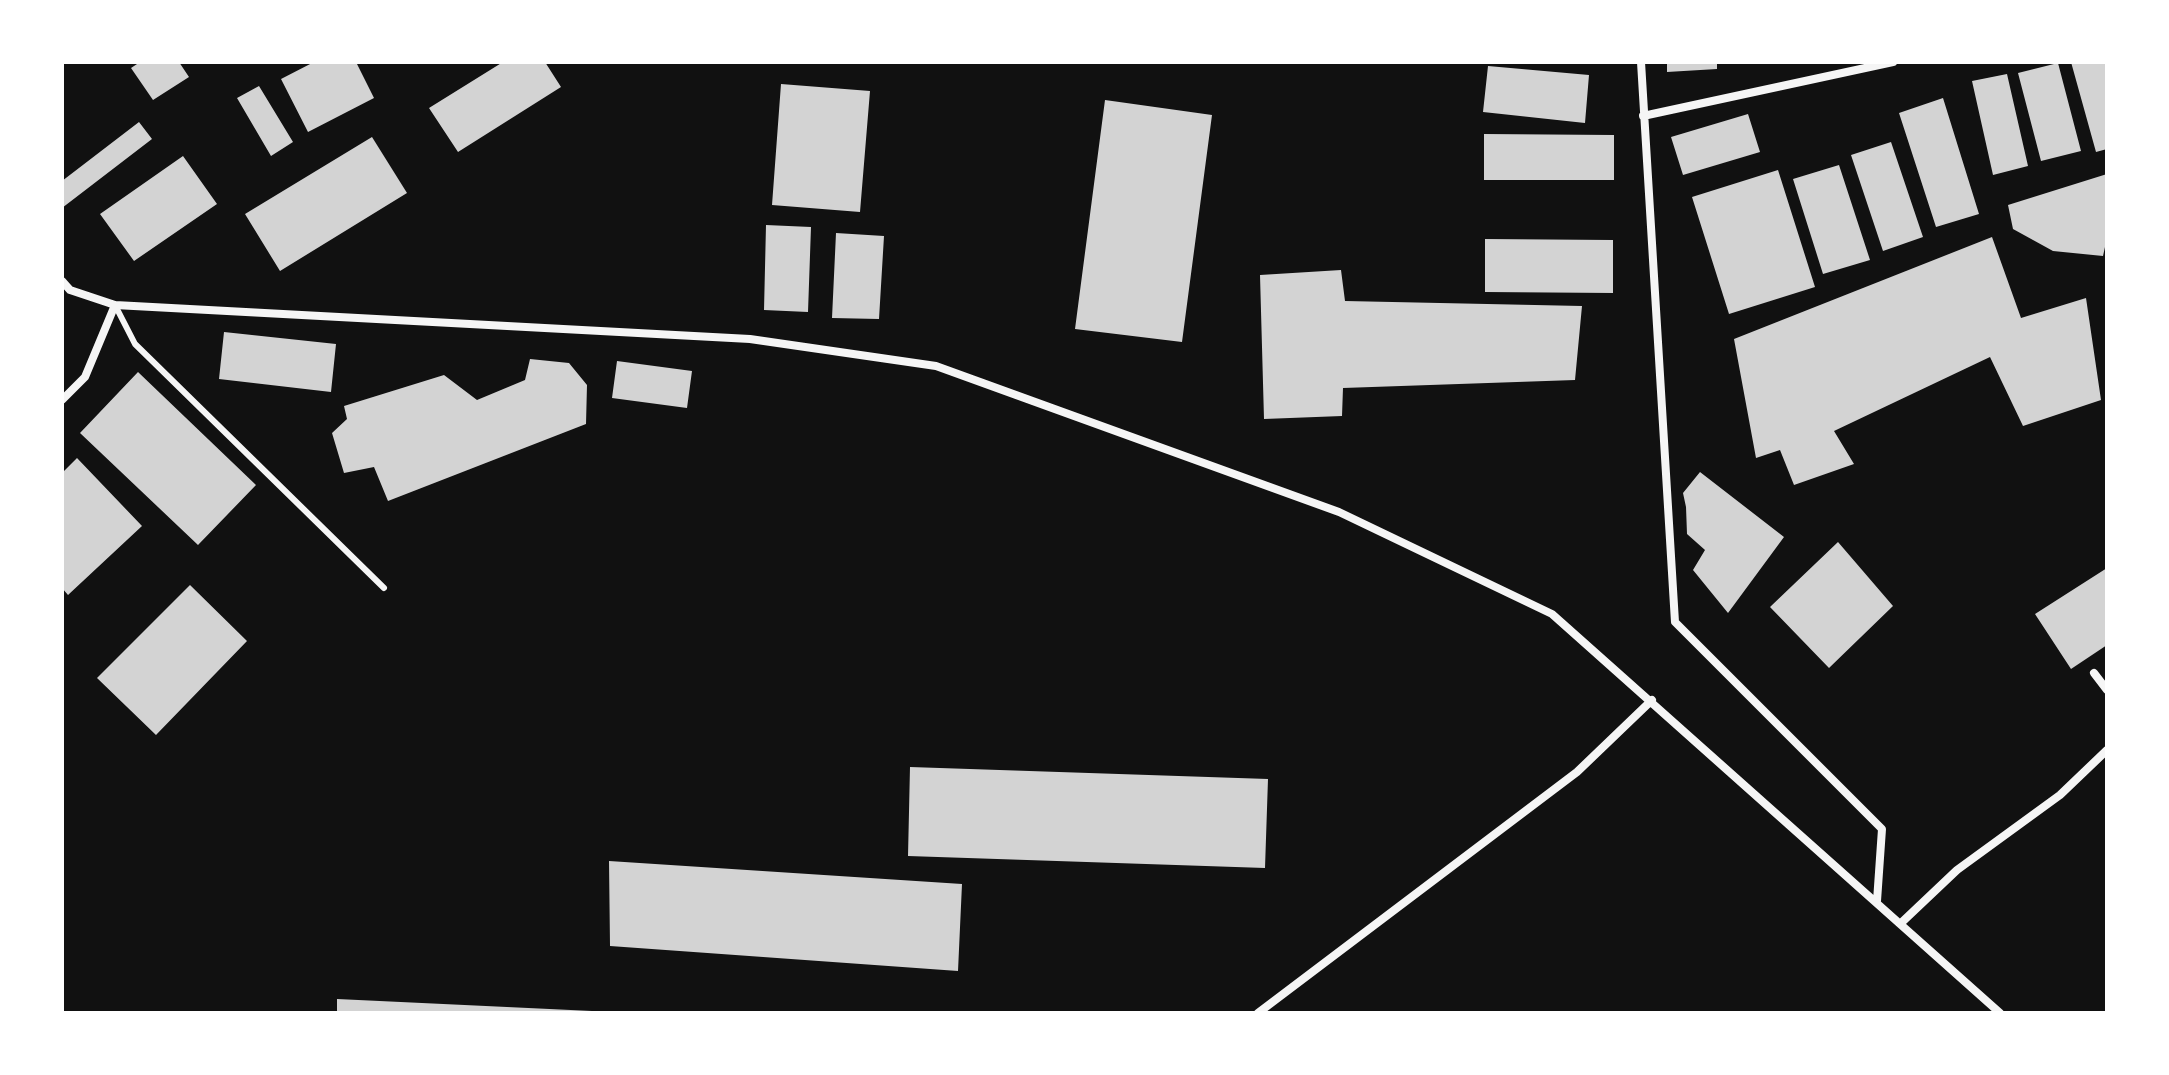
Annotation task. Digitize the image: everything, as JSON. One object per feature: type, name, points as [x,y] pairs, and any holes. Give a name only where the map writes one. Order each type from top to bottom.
[{"type":"street","points":[[1641,62],[1675,622],[1882,829],[1877,901]]},
{"type":"street","points":[[1643,116],[1893,62]]},
{"type":"street","points":[[62,281],[70,290],[115,305],[750,339],[936,366],[1339,512],[1552,614],[2000,1013]]},
{"type":"street","points":[[62,400],[85,377],[115,305]]},
{"type":"street","points":[[2094,673],[2107,690]]},
{"type":"street","points":[[1258,1013],[1577,772],[1652,700]]},
{"type":"street","points":[[1900,924],[1957,870],[2060,795],[2107,750]]},
{"type":"lane","points":[[115,305],[135,344],[384,588]]},
{"type":"building","points":[[140,62],[179,62],[189,77],[153,100],[131,68]]},
{"type":"building","points":[[314,62],[356,62],[374,98],[308,132],[281,79]]},
{"type":"building","points":[[503,62],[545,62],[561,87],[458,152],[429,108]]},
{"type":"building","points":[[1667,62],[1717,62],[1717,69],[1667,72]]},
{"type":"building","points":[[2071,62],[2105,62],[2107,149],[2096,152]]},
{"type":"building","points":[[2058,63],[2081,151],[2041,161],[2018,73]]},
{"type":"building","points":[[1488,66],[1589,75],[1585,123],[1483,112]]},
{"type":"building","points":[[2007,74],[2028,166],[1993,175],[1972,81]]},
{"type":"building","points":[[781,84],[870,91],[860,212],[772,205]]},
{"type":"building","points":[[259,86],[293,142],[271,156],[237,98]]},
{"type":"building","points":[[1943,98],[1979,214],[1936,227],[1899,113]]},
{"type":"building","points":[[1105,100],[1212,115],[1182,342],[1075,329]]},
{"type":"building","points":[[1748,114],[1760,152],[1683,175],[1671,137]]},
{"type":"building","points":[[139,122],[152,139],[62,208],[62,181]]},
{"type":"building","points":[[1484,134],[1614,135],[1614,180],[1484,180]]},
{"type":"building","points":[[372,137],[407,193],[280,271],[245,214]]},
{"type":"building","points":[[1891,142],[1923,237],[1883,251],[1851,155]]},
{"type":"building","points":[[183,156],[217,204],[134,261],[100,214]]},
{"type":"building","points":[[1839,165],[1870,260],[1823,274],[1793,179]]},
{"type":"building","points":[[1778,170],[1815,287],[1729,314],[1692,197]]},
{"type":"building","points":[[2107,174],[2107,238],[2103,256],[2053,251],[2013,229],[2008,205]]},
{"type":"building","points":[[766,225],[811,227],[808,312],[764,310]]},
{"type":"building","points":[[836,233],[884,236],[879,319],[832,318]]},
{"type":"building","points":[[1992,237],[2021,318],[2086,298],[2101,400],[2023,426],[1990,357],[1834,431],[1854,464],[1794,485],[1780,450],[1756,458],[1734,339]]},
{"type":"building","points":[[1485,239],[1613,240],[1613,293],[1485,292]]},
{"type":"building","points":[[1341,270],[1345,301],[1582,306],[1575,380],[1343,388],[1342,416],[1264,419],[1260,275]]},
{"type":"building","points":[[224,332],[336,344],[331,392],[219,379]]},
{"type":"building","points":[[530,359],[569,363],[587,385],[586,424],[388,501],[374,467],[344,473],[332,433],[347,419],[344,406],[444,375],[477,400],[525,380]]},
{"type":"building","points":[[617,361],[692,371],[687,408],[612,398]]},
{"type":"building","points":[[138,372],[256,485],[198,545],[80,433]]},
{"type":"building","points":[[77,458],[142,526],[68,595],[62,588],[62,473]]},
{"type":"building","points":[[1700,472],[1784,537],[1728,613],[1693,570],[1705,550],[1687,534],[1683,493]]},
{"type":"building","points":[[1838,542],[1893,606],[1829,668],[1770,607]]},
{"type":"building","points":[[2107,568],[2107,645],[2071,669],[2035,614]]},
{"type":"building","points":[[190,585],[247,641],[156,735],[97,678]]},
{"type":"building","points":[[910,767],[1268,779],[1265,868],[908,856]]},
{"type":"building","points":[[609,861],[962,884],[958,971],[610,946]]},
{"type":"building","points":[[337,999],[592,1011],[592,1013],[337,1013]]}]
